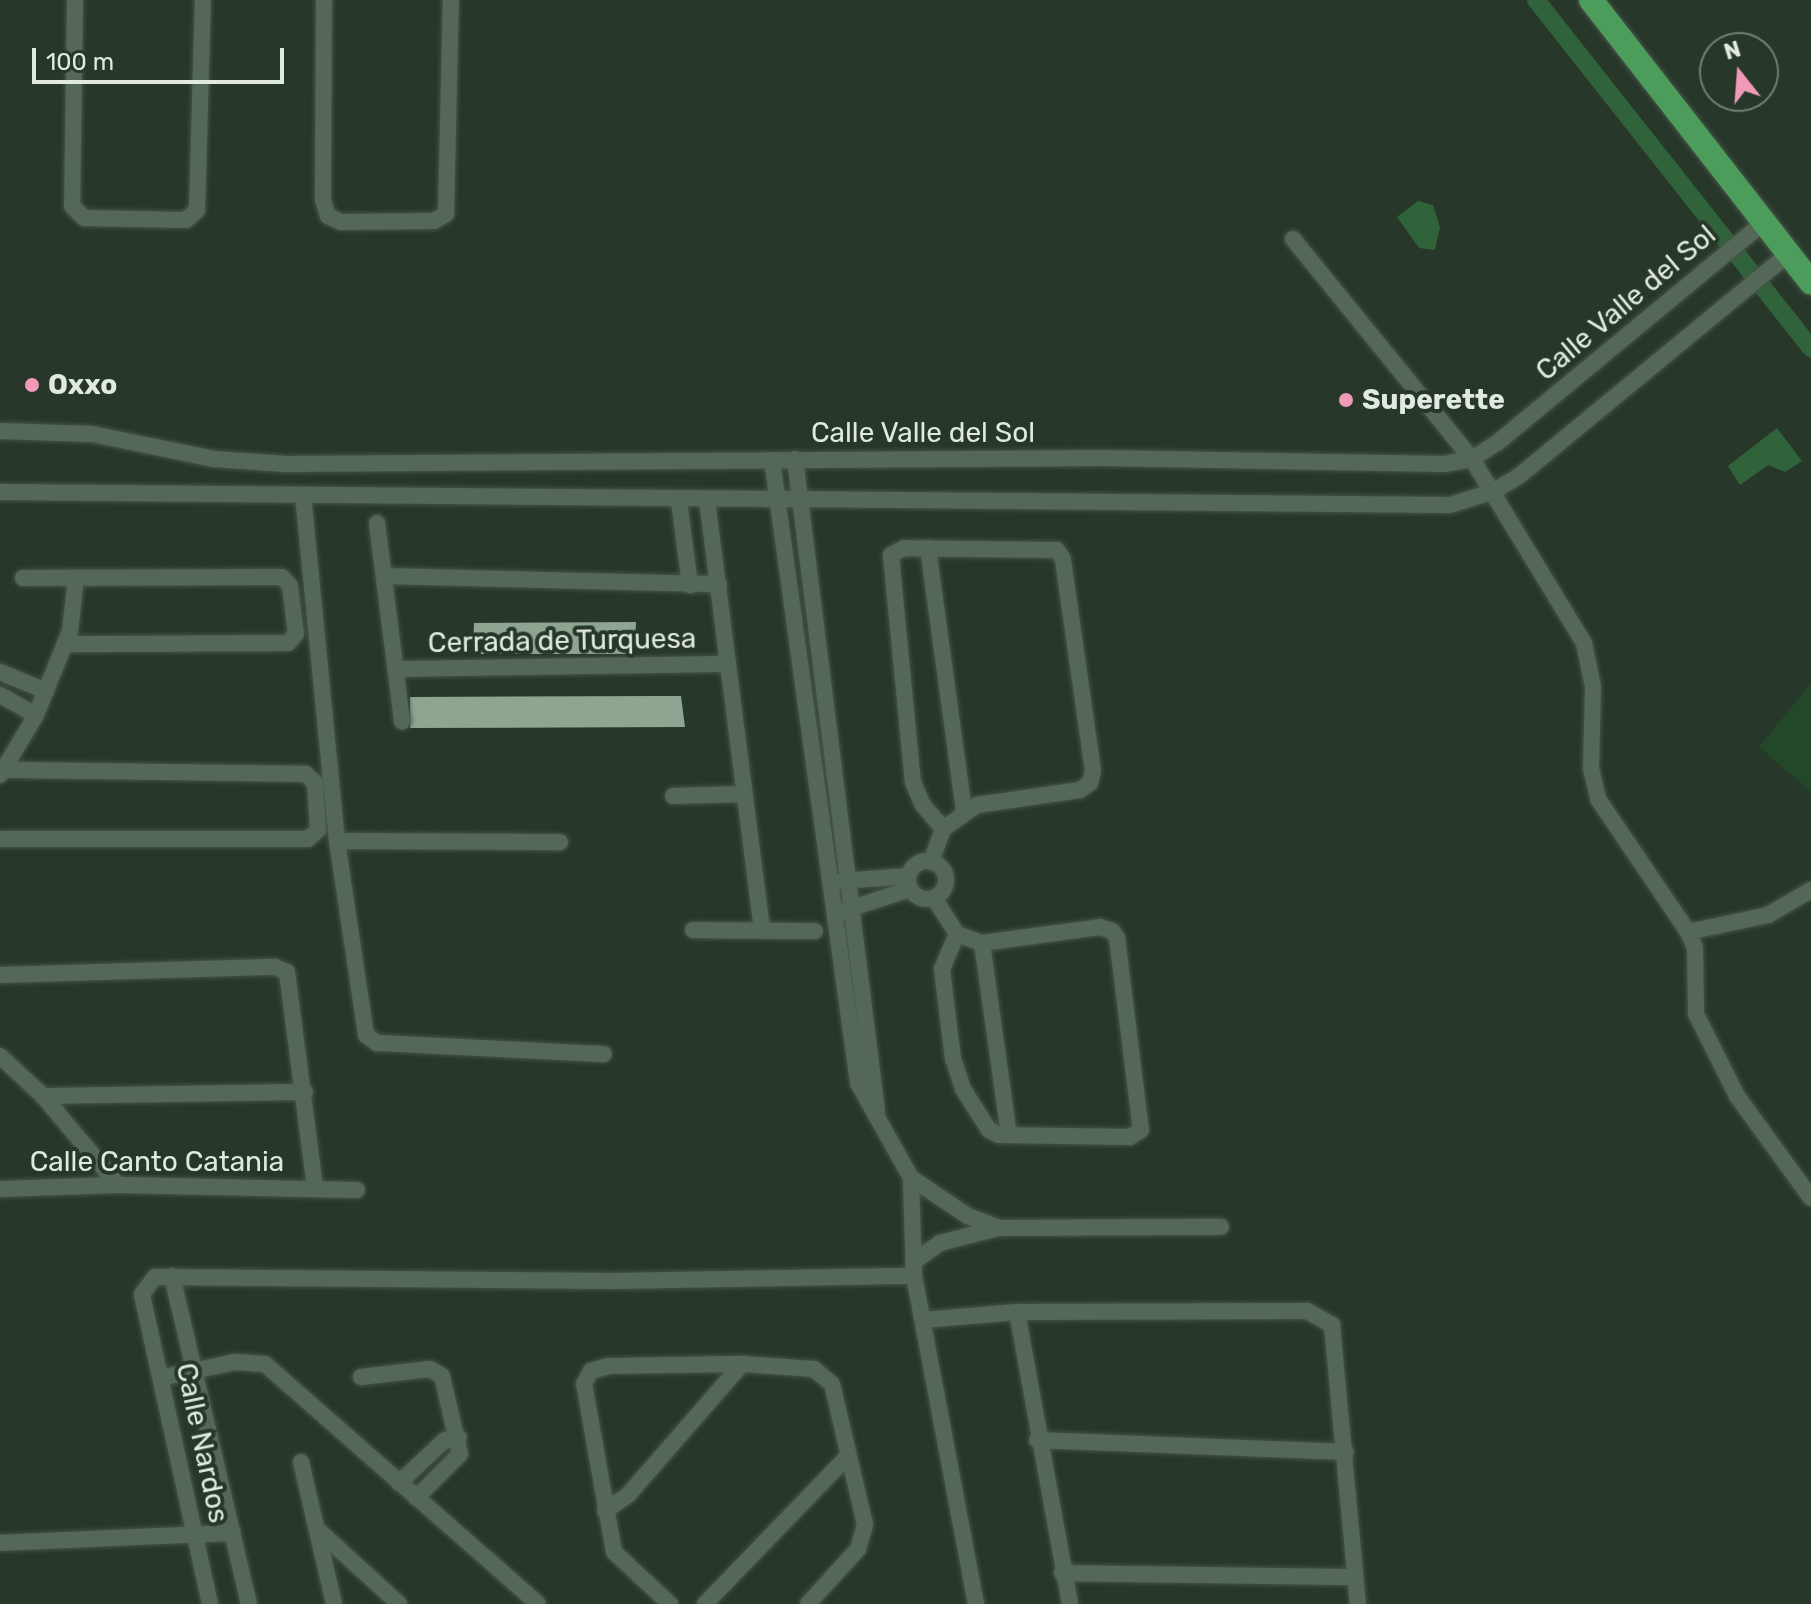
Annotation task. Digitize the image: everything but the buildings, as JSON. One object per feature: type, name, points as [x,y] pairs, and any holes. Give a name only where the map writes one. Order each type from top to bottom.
[{"type":"highway","points":[[1591,0],[1757,228],[1782,259],[1811,283]]},
{"type":"street","points":[[75,0],[72,206],[84,218],[186,220],[197,210],[203,0]]},
{"type":"street","points":[[324,0],[323,200],[332,220],[434,221],[446,214],[451,0]]},
{"type":"street","name":"Calle Valle del Sol","points":[[0,431],[92,434],[214,459],[286,464],[795,459],[1431,464],[1472,459],[1497,443],[1757,228]]},
{"type":"street","points":[[1293,239],[1472,459],[1494,491],[1591,662],[1591,768],[1598,799],[1688,932],[1695,948],[1694,1004],[1702,1026],[1757,1130],[1811,1198]]},
{"type":"street","points":[[0,492],[1418,509],[1494,491],[1782,259]]},
{"type":"street","points":[[795,459],[877,1111]]},
{"type":"street","points":[[772,460],[858,1083],[877,1111],[911,1178],[915,1268],[976,1604]]},
{"type":"street","points":[[303,495],[337,841],[364,1026],[371,1041],[604,1054]]},
{"type":"street","name":"Cerrada de Turquesa","points":[[707,500],[762,931]]},
{"type":"street","name":"Cerrada de Turquesa","points":[[679,501],[690,585]]},
{"type":"street","name":"Cerrada de Turquesa","points":[[377,523],[402,721]]},
{"type":"street","points":[[928,548],[964,812]]},
{"type":"street","points":[[931,862],[943,829],[977,805],[1080,790],[1090,783],[1091,756],[1061,553],[1052,548],[896,550],[888,561],[913,782],[943,829]]},
{"type":"street","name":"Cerrada de Turquesa","points":[[384,576],[550,576],[598,585],[719,584]]},
{"type":"street","points":[[23,578],[282,577],[290,586],[296,634],[282,644],[65,644]]},
{"type":"street","points":[[2,773],[36,715],[65,644],[76,578]]},
{"type":"street","name":"Cerrada de Turquesa","points":[[397,669],[728,664]]},
{"type":"street","points":[[0,672],[46,691]]},
{"type":"street","points":[[0,695],[36,715]]},
{"type":"street","points":[[0,839],[308,839],[318,830],[315,783],[306,774],[2,773]]},
{"type":"street","points":[[673,796],[745,794]]},
{"type":"street","points":[[337,841],[560,842]]},
{"type":"street","points":[[830,882],[909,882],[923,899],[934,898],[944,888],[945,875],[931,862]]},
{"type":"street","points":[[834,912],[854,909],[909,882],[914,866],[931,862]]},
{"type":"street","points":[[1688,932],[1768,915],[1811,890]]},
{"type":"street","points":[[934,898],[957,934],[982,943],[1100,927],[1112,931],[1117,938],[1141,1103],[1141,1130],[1130,1137],[1009,1135],[989,1130],[956,1074],[942,969],[957,934]]},
{"type":"street","points":[[693,930],[815,931]]},
{"type":"street","points":[[982,943],[1009,1135]]},
{"type":"street","name":"Calle Canto Catania","points":[[0,975],[281,968],[292,984],[315,1188]]},
{"type":"street","points":[[0,1056],[43,1096],[118,1185]]},
{"type":"street","points":[[43,1096],[305,1092]]},
{"type":"street","points":[[911,1178],[968,1216],[999,1228]]},
{"type":"street","name":"Calle Canto Catania","points":[[0,1189],[118,1185],[357,1190]]},
{"type":"street","points":[[249,1604],[197,1370],[172,1276],[614,1281],[915,1268],[940,1243],[999,1228],[1221,1227]]},
{"type":"street","name":"Calle Nardos","points":[[172,1276],[155,1277],[142,1294],[210,1604]]},
{"type":"street","points":[[923,1320],[1017,1312],[1307,1311],[1332,1325],[1358,1604]]},
{"type":"street","points":[[1017,1312],[1037,1440],[1070,1604]]},
{"type":"street","points":[[161,1378],[235,1362],[265,1364],[538,1604]]},
{"type":"street","points":[[605,1511],[628,1495],[742,1364]]},
{"type":"street","points":[[670,1604],[614,1552],[584,1384],[591,1371],[609,1366],[742,1364],[814,1369],[828,1377],[864,1538],[808,1604]]},
{"type":"street","points":[[361,1377],[437,1372],[459,1437],[460,1454],[416,1498]]},
{"type":"street","points":[[399,1483],[445,1440],[459,1437]]},
{"type":"street","points":[[1037,1440],[1346,1452]]},
{"type":"street","points":[[705,1604],[848,1456]]},
{"type":"street","points":[[301,1462],[334,1604]]},
{"type":"street","points":[[317,1529],[399,1604]]},
{"type":"street","points":[[0,1543],[233,1533]]},
{"type":"street","points":[[1062,1573],[1354,1577]]},
{"type":"shaded area","points":[[1418,201],[1433,205],[1440,227],[1435,250],[1419,248],[1397,217]]},
{"type":"shaded area","points":[[1777,428],[1802,461],[1785,472],[1768,465],[1740,485],[1728,466]]},
{"type":"shaded area","points":[[1811,683],[1811,792],[1759,747]]},
{"type":"waterway","points":[[1536,0],[1811,348]]},
{"type":"place","name":"Oxxo","points":[[32,385]]},
{"type":"place","name":"Superette","points":[[1346,400]]}]
